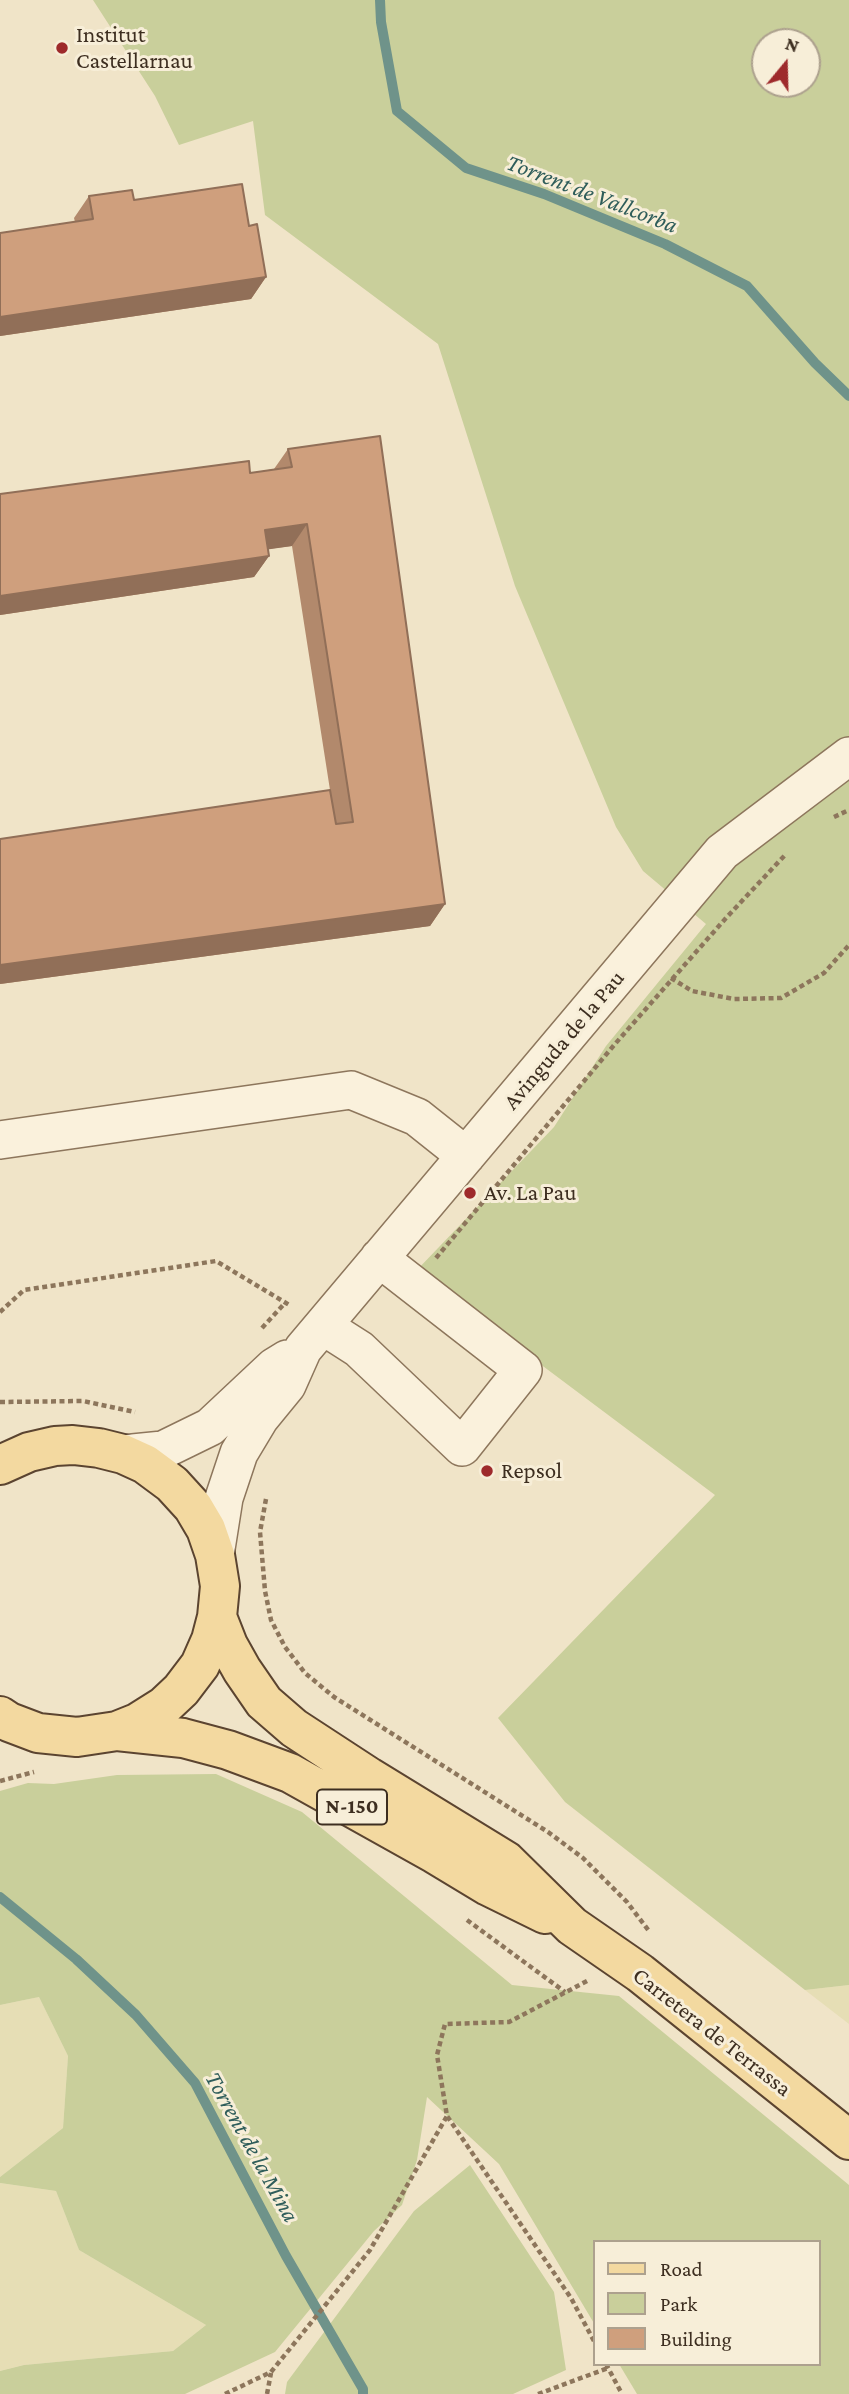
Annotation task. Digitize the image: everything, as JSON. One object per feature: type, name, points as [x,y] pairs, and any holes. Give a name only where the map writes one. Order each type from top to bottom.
[{"type":"main road","name":"N-150","points":[[0,1438],[55,1446],[99,1448],[123,1454],[145,1464],[172,1484],[193,1507],[206,1530],[215,1555],[219,1586],[217,1617],[200,1665],[181,1690],[164,1706],[137,1723],[117,1731],[76,1737],[38,1733],[0,1716]]},
{"type":"main road","name":"N-150","points":[[0,1465],[29,1452],[55,1446]]},
{"type":"main road","name":"Carretera de Terrassa","points":[[217,1617],[228,1646],[264,1702],[311,1739],[506,1861],[572,1926],[623,1962],[849,2140]]},
{"type":"main road","name":"Carretera de Terrassa","points":[[117,1731],[183,1738],[228,1750],[290,1773],[488,1886],[572,1926]]},
{"type":"street","name":"Avinguda de la Pau","points":[[215,1555],[225,1498],[239,1453],[260,1418],[287,1385],[313,1337],[722,852],[849,756]]},
{"type":"street","points":[[0,1140],[351,1090],[417,1117],[466,1156]]},
{"type":"street","points":[[313,1337],[359,1349],[462,1447],[523,1370],[379,1258]]},
{"type":"street","name":"Avinguda de la Pau","points":[[123,1454],[163,1450],[210,1427],[274,1367],[313,1337]]},
{"type":"street","points":[[0,1737],[7,1734],[38,1733]]},
{"type":"path","points":[[635,956],[692,991],[734,999],[781,998],[824,973],[849,945]]},
{"type":"path","points":[[0,1312],[24,1290],[216,1262],[285,1303],[313,1337]]},
{"type":"path","points":[[257,1333],[285,1303]]},
{"type":"path","points":[[0,1402],[83,1401],[132,1413],[143,1412]]},
{"type":"path","points":[[0,1782],[40,1770]]},
{"type":"path","points":[[463,1918],[565,1992]]},
{"type":"path","points":[[594,2341],[571,2298],[447,2116],[437,2055],[445,2024],[509,2022],[623,1962]]},
{"type":"path","points":[[225,2394],[271,2372],[370,2250],[447,2116]]},
{"type":"path","points":[[537,2394],[607,2366],[622,2394]]},
{"type":"path","points":[[267,2394],[271,2372]]},
{"type":"shaded area","points":[[849,1985],[849,2024],[805,1990]]},
{"type":"shaded area","points":[[39,1997],[68,2056],[63,2128],[0,2177],[0,2005]]},
{"type":"shaded area","points":[[0,2183],[56,2191],[79,2250],[206,2325],[173,2351],[24,2365],[0,2371]]},
{"type":"green space","points":[[93,0],[849,0],[849,1985],[805,1990],[565,1802],[498,1718],[715,1495],[416,1271],[554,1127],[606,1046],[706,924],[643,871],[616,827],[515,586],[438,344],[265,215],[253,121],[179,145],[155,96]]},
{"type":"green space","points":[[216,1774],[302,1812],[512,1985],[619,1996],[849,2185],[849,2394],[637,2394],[620,2366],[821,2366],[821,2240],[594,2240],[594,2323],[499,2164],[427,2097],[417,2160],[402,2205],[374,2231],[275,2352],[185,2394],[0,2394],[0,2371],[24,2365],[173,2351],[206,2325],[79,2250],[56,2191],[0,2183],[0,2177],[63,2128],[68,2056],[39,1997],[0,2005],[0,1791],[28,1783],[54,1784],[117,1775]]},
{"type":"green space","points":[[470,2165],[554,2292],[566,2370],[513,2394],[285,2394],[287,2382],[414,2211]]},
{"type":"building","points":[[242,184],[249,226],[257,224],[266,277],[0,317],[0,233],[93,219],[89,196],[132,190],[134,200]]},
{"type":"building","points":[[380,436],[445,904],[0,965],[0,839],[330,790],[336,824],[353,822],[307,524],[265,530],[269,556],[0,596],[0,494],[249,461],[250,473],[292,467],[288,449]]},
{"type":"waterway","name":"Torrent de Vallcorba","points":[[380,0],[381,22],[397,111],[466,168],[544,194],[665,244],[747,286],[815,363],[849,396]]},
{"type":"waterway","name":"Torrent de la Mina","points":[[0,1897],[76,1959],[136,2015],[195,2083],[286,2256],[363,2389],[363,2394]]},
{"type":"place","name":"Institut Castellarnau","points":[[62,48]]},
{"type":"place","name":"Av. La Pau","points":[[470,1193]]},
{"type":"place","name":"Repsol","points":[[487,1471]]}]
